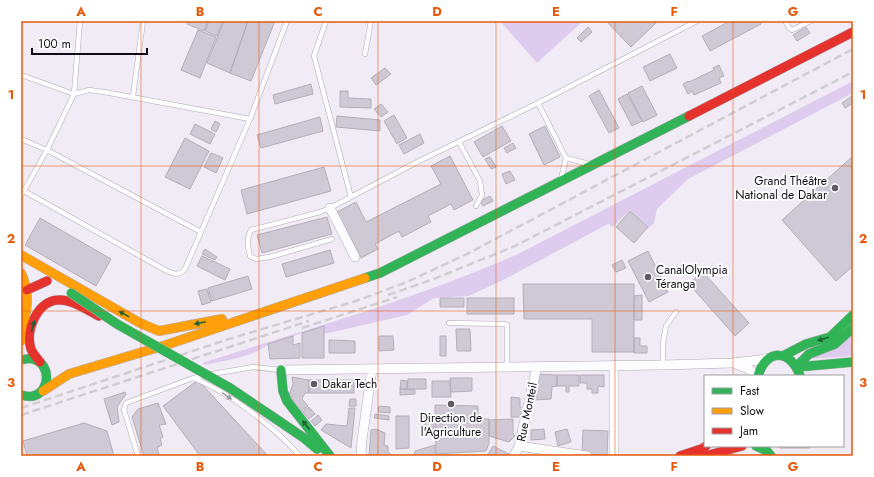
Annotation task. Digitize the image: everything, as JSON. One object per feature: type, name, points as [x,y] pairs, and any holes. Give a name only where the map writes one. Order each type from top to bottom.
[{"type":"main road","points":[[21,395],[32,396],[55,384],[69,374],[166,345],[380,273],[853,32]]},
{"type":"main road","points":[[21,255],[112,307],[159,331],[166,345]]},
{"type":"main road","points":[[21,263],[39,276],[71,294],[117,324],[230,388],[279,421],[302,441],[324,456]]},
{"type":"main road","points":[[21,341],[27,292],[23,270]]},
{"type":"main road","points":[[27,292],[47,281]]},
{"type":"main road","points":[[27,292],[34,302],[43,306]]},
{"type":"main road","points":[[43,391],[48,379],[42,364],[32,350],[30,339],[34,320],[43,306],[48,302],[58,300],[117,324]]},
{"type":"main road","points":[[159,331],[266,311]]},
{"type":"main road","points":[[757,375],[761,366],[770,357],[783,356],[806,344],[830,337],[853,315]]},
{"type":"main road","points":[[798,370],[802,358],[808,354],[830,348],[853,328]]},
{"type":"main road","points":[[783,356],[791,359],[798,370]]},
{"type":"main road","points":[[21,360],[30,359],[56,372],[69,374]]},
{"type":"main road","points":[[798,370],[853,362]]},
{"type":"main road","points":[[824,372],[835,365]]},
{"type":"main road","points":[[282,370],[283,391],[287,401],[330,456]]},
{"type":"main road","points":[[302,441],[312,456]]},
{"type":"main road","points":[[680,456],[705,450],[735,447]]},
{"type":"main road","points":[[758,447],[767,451],[771,456]]},
{"type":"main road","points":[[693,456],[705,450]]},
{"type":"street","points":[[330,208],[356,258]]},
{"type":"street","points":[[282,370],[663,365],[732,363],[759,360],[770,357]]},
{"type":"street","points":[[732,363],[756,375]]},
{"type":"street","points":[[614,365],[614,456]]},
{"type":"street","name":"Rue Monteil","points":[[514,456],[519,446],[537,366]]},
{"type":"street","points":[[361,456],[372,369]]},
{"type":"street","points":[[519,446],[587,456]]},
{"type":"lane","points":[[80,21],[74,94],[47,150],[22,194],[174,274],[179,274],[185,270],[250,118],[287,21]]},
{"type":"lane","points":[[133,96],[143,21]]},
{"type":"lane","points":[[326,21],[314,56],[351,197]]},
{"type":"lane","points":[[365,54],[371,21]]},
{"type":"lane","points":[[332,239],[270,257],[256,259],[250,256],[248,245],[250,230],[320,212],[330,208],[697,21]]},
{"type":"lane","points":[[785,21],[792,30],[811,21]]},
{"type":"lane","points":[[21,75],[74,94],[89,90],[133,96],[250,118]]},
{"type":"lane","points":[[538,102],[566,158],[560,182]]},
{"type":"lane","points":[[21,139],[47,150],[201,232]]},
{"type":"lane","points":[[459,142],[480,181],[482,195],[476,206]]},
{"type":"lane","points":[[566,158],[594,165]]},
{"type":"lane","points":[[663,365],[663,343],[666,326],[676,312]]},
{"type":"lane","points":[[449,323],[507,325],[507,367]]},
{"type":"lane","points":[[138,456],[124,410],[126,403],[193,378],[253,367],[282,370]]},
{"type":"lane","points":[[193,378],[221,392],[248,410],[280,436],[300,456]]},
{"type":"shaded area","points":[[500,21],[583,21],[537,63]]},
{"type":"shaded area","points":[[853,81],[853,93],[688,179],[657,209],[654,223],[649,228],[630,210],[613,227],[608,224],[505,279],[469,296],[434,298],[407,315],[324,334],[324,326],[269,344],[262,349],[230,360],[205,365],[202,363],[401,299],[518,254]]},
{"type":"shaded area","points":[[853,336],[853,356],[809,359]]},
{"type":"building","points":[[188,21],[208,21],[204,31],[187,24]]},
{"type":"building","points":[[209,21],[223,21],[217,36],[205,31]]},
{"type":"building","points":[[224,21],[248,21],[230,73],[207,63]]},
{"type":"building","points":[[248,21],[275,21],[251,81],[230,73]]},
{"type":"building","points":[[610,21],[658,21],[631,47],[608,23]]},
{"type":"building","points":[[730,21],[759,21],[761,24],[710,51],[702,36]]},
{"type":"building","points":[[588,27],[592,32],[581,42],[577,38]]},
{"type":"building","points":[[806,27],[810,33],[797,41],[793,35]]},
{"type":"building","points":[[198,30],[216,37],[200,78],[181,70]]},
{"type":"building","points":[[670,54],[677,68],[650,81],[643,67]]},
{"type":"building","points":[[719,65],[724,76],[719,78],[721,83],[694,95],[692,91],[688,94],[683,84],[714,70],[713,68]]},
{"type":"building","points":[[385,68],[391,74],[376,85],[371,78]]},
{"type":"building","points":[[311,84],[313,94],[275,104],[273,95]]},
{"type":"building","points":[[642,86],[657,115],[643,122],[628,93]]},
{"type":"building","points":[[599,90],[619,128],[609,133],[589,96]]},
{"type":"building","points":[[340,91],[348,91],[348,98],[371,99],[371,108],[340,107]]},
{"type":"building","points":[[627,94],[642,121],[632,126],[618,99]]},
{"type":"building","points":[[853,95],[853,103],[845,108],[842,103]]},
{"type":"building","points":[[381,104],[388,112],[381,117],[374,109]]},
{"type":"building","points":[[394,115],[407,138],[397,144],[384,121]]},
{"type":"building","points":[[337,116],[380,120],[380,131],[336,127]]},
{"type":"building","points":[[320,117],[323,131],[261,148],[257,135]]},
{"type":"building","points":[[215,121],[220,124],[216,132],[211,129]]},
{"type":"building","points":[[195,124],[215,134],[210,144],[190,134]]},
{"type":"building","points":[[502,126],[511,141],[483,157],[474,142]]},
{"type":"building","points":[[545,126],[560,157],[544,165],[529,134]]},
{"type":"building","points":[[420,134],[424,143],[404,154],[399,145]]},
{"type":"building","points":[[185,138],[209,151],[190,189],[165,177]]},
{"type":"building","points":[[513,143],[516,148],[507,153],[504,148]]},
{"type":"building","points":[[211,153],[223,158],[216,173],[204,167]]},
{"type":"building","points":[[450,156],[473,200],[454,210],[451,204],[428,216],[431,222],[402,237],[399,231],[375,244],[378,249],[361,258],[337,212],[356,202],[366,222],[441,184],[431,166]]},
{"type":"building","name":"Grand Théâtre National de Dakar","points":[[853,156],[853,266],[836,281],[782,220]]},
{"type":"building","points":[[490,157],[496,167],[491,169],[485,159]]},
{"type":"building","points":[[324,167],[331,191],[247,214],[241,190]]},
{"type":"building","points":[[510,171],[515,180],[506,184],[502,174]]},
{"type":"building","points":[[490,196],[493,201],[483,206],[480,201]]},
{"type":"building","points":[[630,211],[648,227],[634,243],[616,227]]},
{"type":"building","points":[[327,217],[332,234],[262,253],[257,235]]},
{"type":"building","points":[[40,218],[111,259],[96,286],[25,245]]},
{"type":"building","points":[[205,249],[217,257],[215,260],[202,254]]},
{"type":"building","points":[[330,250],[334,263],[286,277],[282,264]]},
{"type":"building","name":"CanalOlympia Téranga","points":[[648,251],[668,292],[649,302],[628,261]]},
{"type":"building","points":[[202,256],[230,269],[225,280],[197,266]]},
{"type":"building","points":[[622,260],[626,268],[616,272],[612,265]]},
{"type":"building","points":[[702,271],[749,323],[735,336],[689,284]]},
{"type":"building","points":[[248,276],[252,289],[212,301],[208,288]]},
{"type":"building","points":[[523,284],[634,284],[634,352],[592,352],[592,319],[524,319]]},
{"type":"building","points":[[207,289],[211,302],[202,305],[198,291]]},
{"type":"building","points":[[642,295],[642,320],[634,320],[634,296]]},
{"type":"building","points":[[440,298],[464,298],[464,307],[440,307]]},
{"type":"building","points":[[467,298],[514,298],[514,314],[467,314]]},
{"type":"building","points":[[324,326],[324,358],[302,358],[302,333]]},
{"type":"building","points":[[456,329],[470,329],[471,351],[457,351]]},
{"type":"building","points":[[293,336],[293,345],[300,343],[300,358],[270,359],[268,344]]},
{"type":"building","points":[[379,336],[393,336],[394,350],[379,351]]},
{"type":"building","points":[[440,336],[446,336],[446,356],[440,356]]},
{"type":"building","points":[[634,338],[640,338],[640,346],[647,346],[647,353],[634,353]]},
{"type":"building","points":[[329,340],[355,341],[355,353],[329,353]]},
{"type":"building","points":[[537,374],[557,375],[557,386],[552,387],[551,399],[533,400]]},
{"type":"building","points":[[557,375],[579,375],[579,386],[569,386],[569,392],[566,392],[566,386],[557,386]]},
{"type":"building","points":[[580,375],[604,375],[604,387],[598,386],[598,393],[592,393],[592,389],[587,389],[587,383],[580,383]]},
{"type":"building","points":[[292,377],[309,380],[309,393],[305,393],[302,399],[308,406],[301,412],[289,395],[293,384]]},
{"type":"building","points":[[450,378],[472,378],[472,391],[451,392]]},
{"type":"building","points":[[408,379],[426,379],[426,389],[407,389]]},
{"type":"building","points":[[198,380],[268,456],[200,456],[163,406]]},
{"type":"building","points":[[309,380],[354,380],[354,393],[309,393]]},
{"type":"building","points":[[401,380],[407,381],[407,389],[400,389]]},
{"type":"building","points":[[432,381],[450,381],[451,397],[432,397]]},
{"type":"building","points":[[400,389],[415,390],[415,394],[400,395]]},
{"type":"building","points":[[125,392],[126,394],[117,407],[119,422],[112,425],[104,399]]},
{"type":"building","points":[[511,397],[520,398],[520,407],[523,409],[520,417],[511,417]]},
{"type":"building","points":[[350,399],[356,399],[356,406],[349,406]]},
{"type":"building","points":[[158,403],[166,424],[159,425],[163,437],[160,439],[162,445],[157,448],[159,454],[144,456],[132,417],[138,409]]},
{"type":"building","points":[[435,405],[478,406],[478,419],[489,419],[489,443],[486,451],[436,454]]},
{"type":"building","points":[[379,406],[390,407],[390,413],[378,412]]},
{"type":"building","points":[[309,407],[315,414],[309,419],[303,412]]},
{"type":"building","points":[[349,408],[355,408],[351,448],[321,430],[326,424],[347,426]]},
{"type":"building","points":[[375,414],[389,416],[389,420],[374,418]]},
{"type":"building","points":[[318,415],[322,420],[315,426],[311,421]]},
{"type":"building","points":[[396,416],[409,416],[409,448],[396,449]]},
{"type":"building","points":[[420,416],[434,416],[434,434],[421,434]]},
{"type":"building","points":[[513,419],[513,433],[515,436],[509,442],[489,436],[489,420]]},
{"type":"building","points":[[84,423],[107,431],[114,456],[27,456],[23,441]]},
{"type":"building","points":[[376,429],[385,433],[384,445],[388,446],[388,452],[393,456],[369,456],[371,430]]},
{"type":"building","points":[[544,429],[545,439],[531,440],[531,430]]},
{"type":"building","points":[[567,429],[571,442],[558,446],[555,432]]},
{"type":"building","points":[[583,430],[608,431],[607,455],[582,454]]},
{"type":"building","points":[[435,445],[435,456],[414,456],[415,451]]},
{"type":"building","points":[[493,446],[511,455],[487,456]]},
{"type":"building","points":[[780,447],[810,447],[810,448]]},
{"type":"railway","points":[[21,408],[229,339],[356,301],[407,282],[469,253],[853,49]]},
{"type":"railway","points":[[388,295],[434,279],[515,246],[853,72]]},
{"type":"railway","points":[[302,328],[397,297]]},
{"type":"railway","points":[[21,415],[309,321]]},
{"type":"traffic: fast","points":[[365,278],[380,273],[689,116]]},
{"type":"traffic: fast","points":[[71,293],[117,324],[230,388],[279,421]]},
{"type":"traffic: fast","points":[[783,356],[806,344],[830,337],[853,315]]},
{"type":"traffic: fast","points":[[797,366],[809,354],[835,344],[853,328]]},
{"type":"traffic: fast","points":[[758,375],[767,360],[779,355],[791,361],[800,375]]},
{"type":"traffic: fast","points":[[21,360],[33,359],[39,362],[46,371],[46,384],[39,393],[33,396],[21,395]]},
{"type":"traffic: fast","points":[[798,367],[853,362]]},
{"type":"traffic: fast","points":[[281,370],[283,391],[287,401],[330,456]]},
{"type":"traffic: fast","points":[[279,421],[317,449]]},
{"type":"traffic: fast","points":[[758,447],[767,451],[771,456]]},
{"type":"traffic: slow","points":[[21,255],[140,323],[159,331],[222,319]]},
{"type":"traffic: slow","points":[[21,273],[27,298],[26,315],[21,341]]},
{"type":"traffic: slow","points":[[43,391],[69,374],[166,345],[365,278]]},
{"type":"traffic: jam","points":[[689,116],[853,32]]},
{"type":"traffic: jam","points":[[27,290],[47,281]]},
{"type":"traffic: jam","points":[[40,362],[31,349],[30,334],[34,318],[44,306],[58,300],[69,301],[99,316]]},
{"type":"traffic: jam","points":[[693,456],[705,447]]},
{"type":"traffic: jam","points":[[705,456],[738,447]]},
{"type":"traffic: jam","points":[[680,456],[701,449]]},
{"type":"place","name":"Grand Théâtre National de Dakar","points":[[835,188]]},
{"type":"place","name":"CanalOlympia Téranga","points":[[648,277]]},
{"type":"place","name":"Dakar Tech","points":[[314,384]]},
{"type":"place","name":"Direction de l'Agriculture","points":[[451,404]]}]
